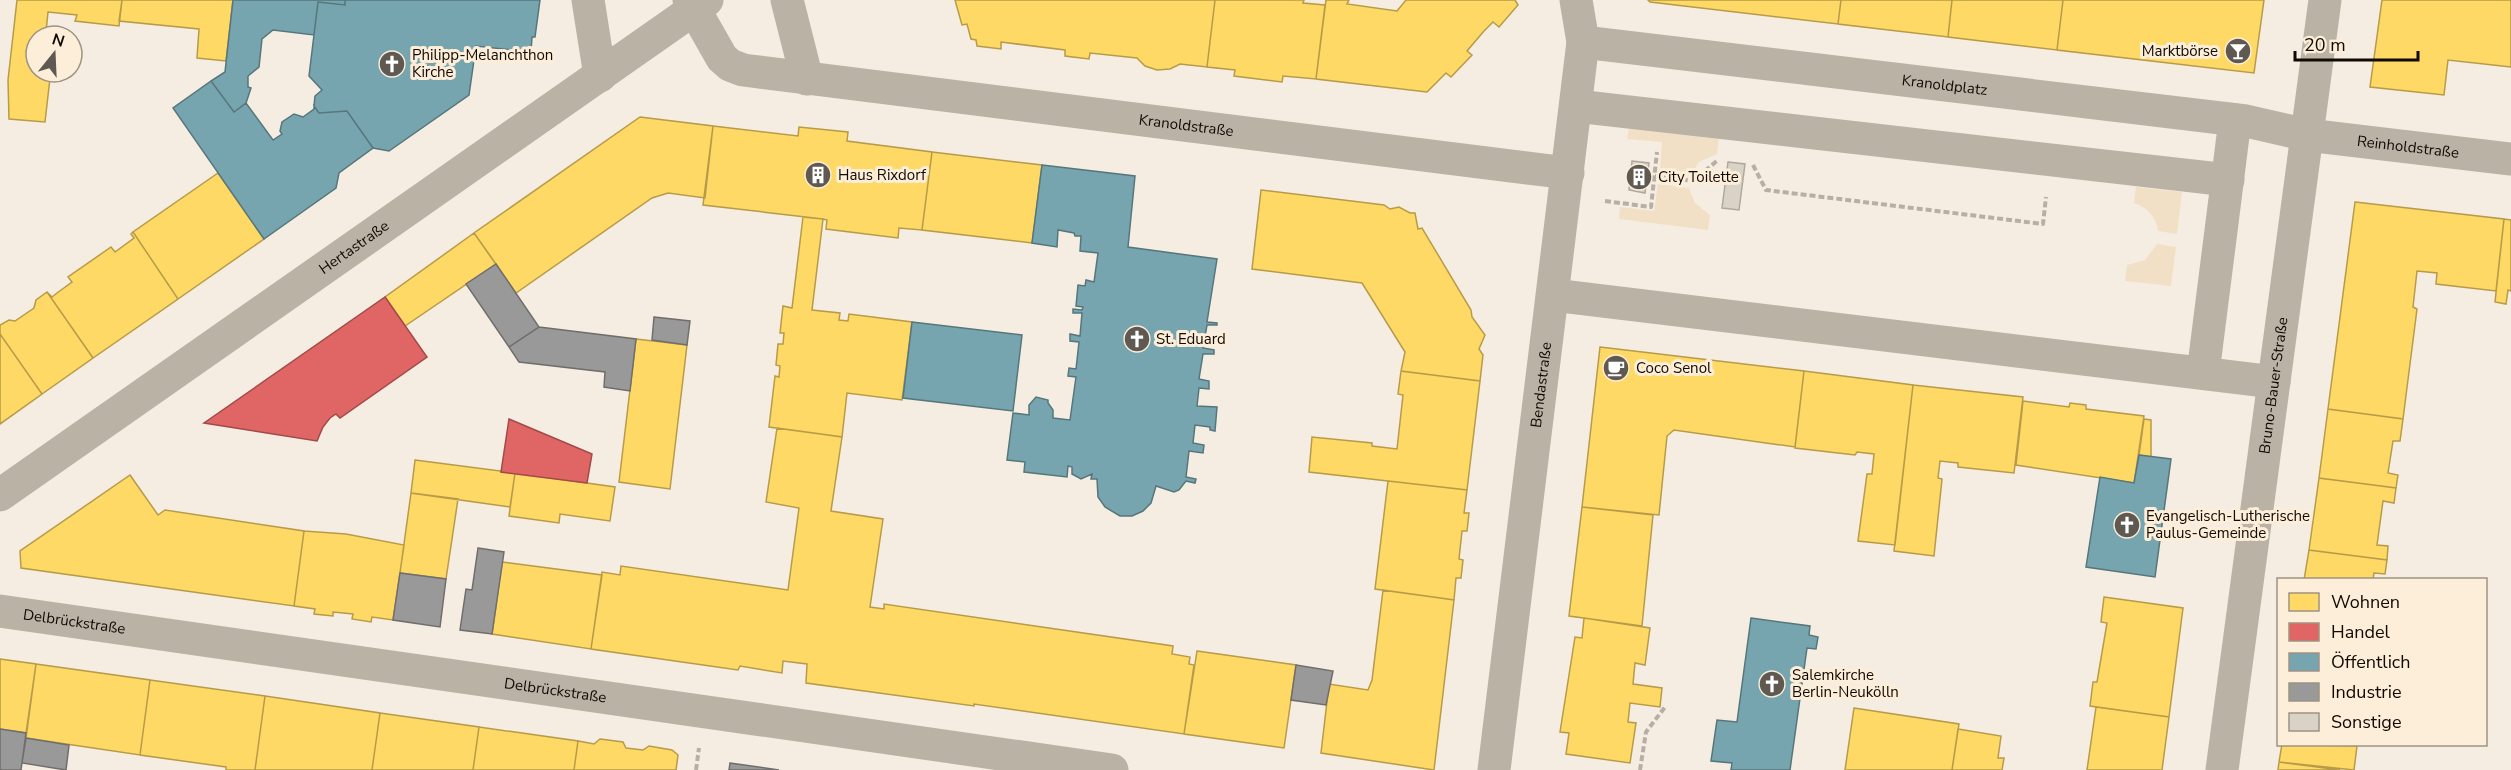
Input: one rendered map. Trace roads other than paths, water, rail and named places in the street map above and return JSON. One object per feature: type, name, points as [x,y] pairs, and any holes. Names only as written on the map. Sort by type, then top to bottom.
[{"type":"street","points":[[588,0],[600,76]]},
{"type":"street","points":[[786,0],[807,79]]},
{"type":"street","name":"Bendastraße","points":[[1494,770],[1583,42],[1576,0]]},
{"type":"street","name":"Bruno-Bauer-Straße","points":[[2222,770],[2325,0]]},
{"type":"street","name":"Hertastraße","points":[[0,495],[600,76],[697,3]]},
{"type":"street","name":"Kranoldstraße","points":[[697,3],[722,58],[730,65],[744,70],[1568,173]]},
{"type":"street","name":"Kranoldplatz","points":[[1583,42],[2235,120],[2307,135]]},
{"type":"street","points":[[1576,106],[2228,180]]},
{"type":"street","points":[[2203,373],[2235,120]]},
{"type":"street","name":"Reinholdstraße","points":[[2307,135],[2511,159]]},
{"type":"street","points":[[1552,295],[2274,382]]},
{"type":"street","name":"Delbrückstraße","points":[[0,611],[1112,770]]},
{"type":"place","name":"Marktbörse","points":[[2238,51]]},
{"type":"place","name":"Philipp-Melanchthon Kirche","points":[[392,64]]},
{"type":"place","name":"Haus Rixdorf","points":[[818,175]]},
{"type":"place","name":"City Toilette","points":[[1639,177]]},
{"type":"place","name":"St. Eduard","points":[[1137,339]]},
{"type":"place","name":"Coco Senol","points":[[1616,368]]},
{"type":"place","name":"Evangelisch-Lutherische Paulus-Gemeinde","points":[[2127,525]]},
{"type":"place","name":"Salemkirche Berlin-Neukölln","points":[[1772,684]]}]
